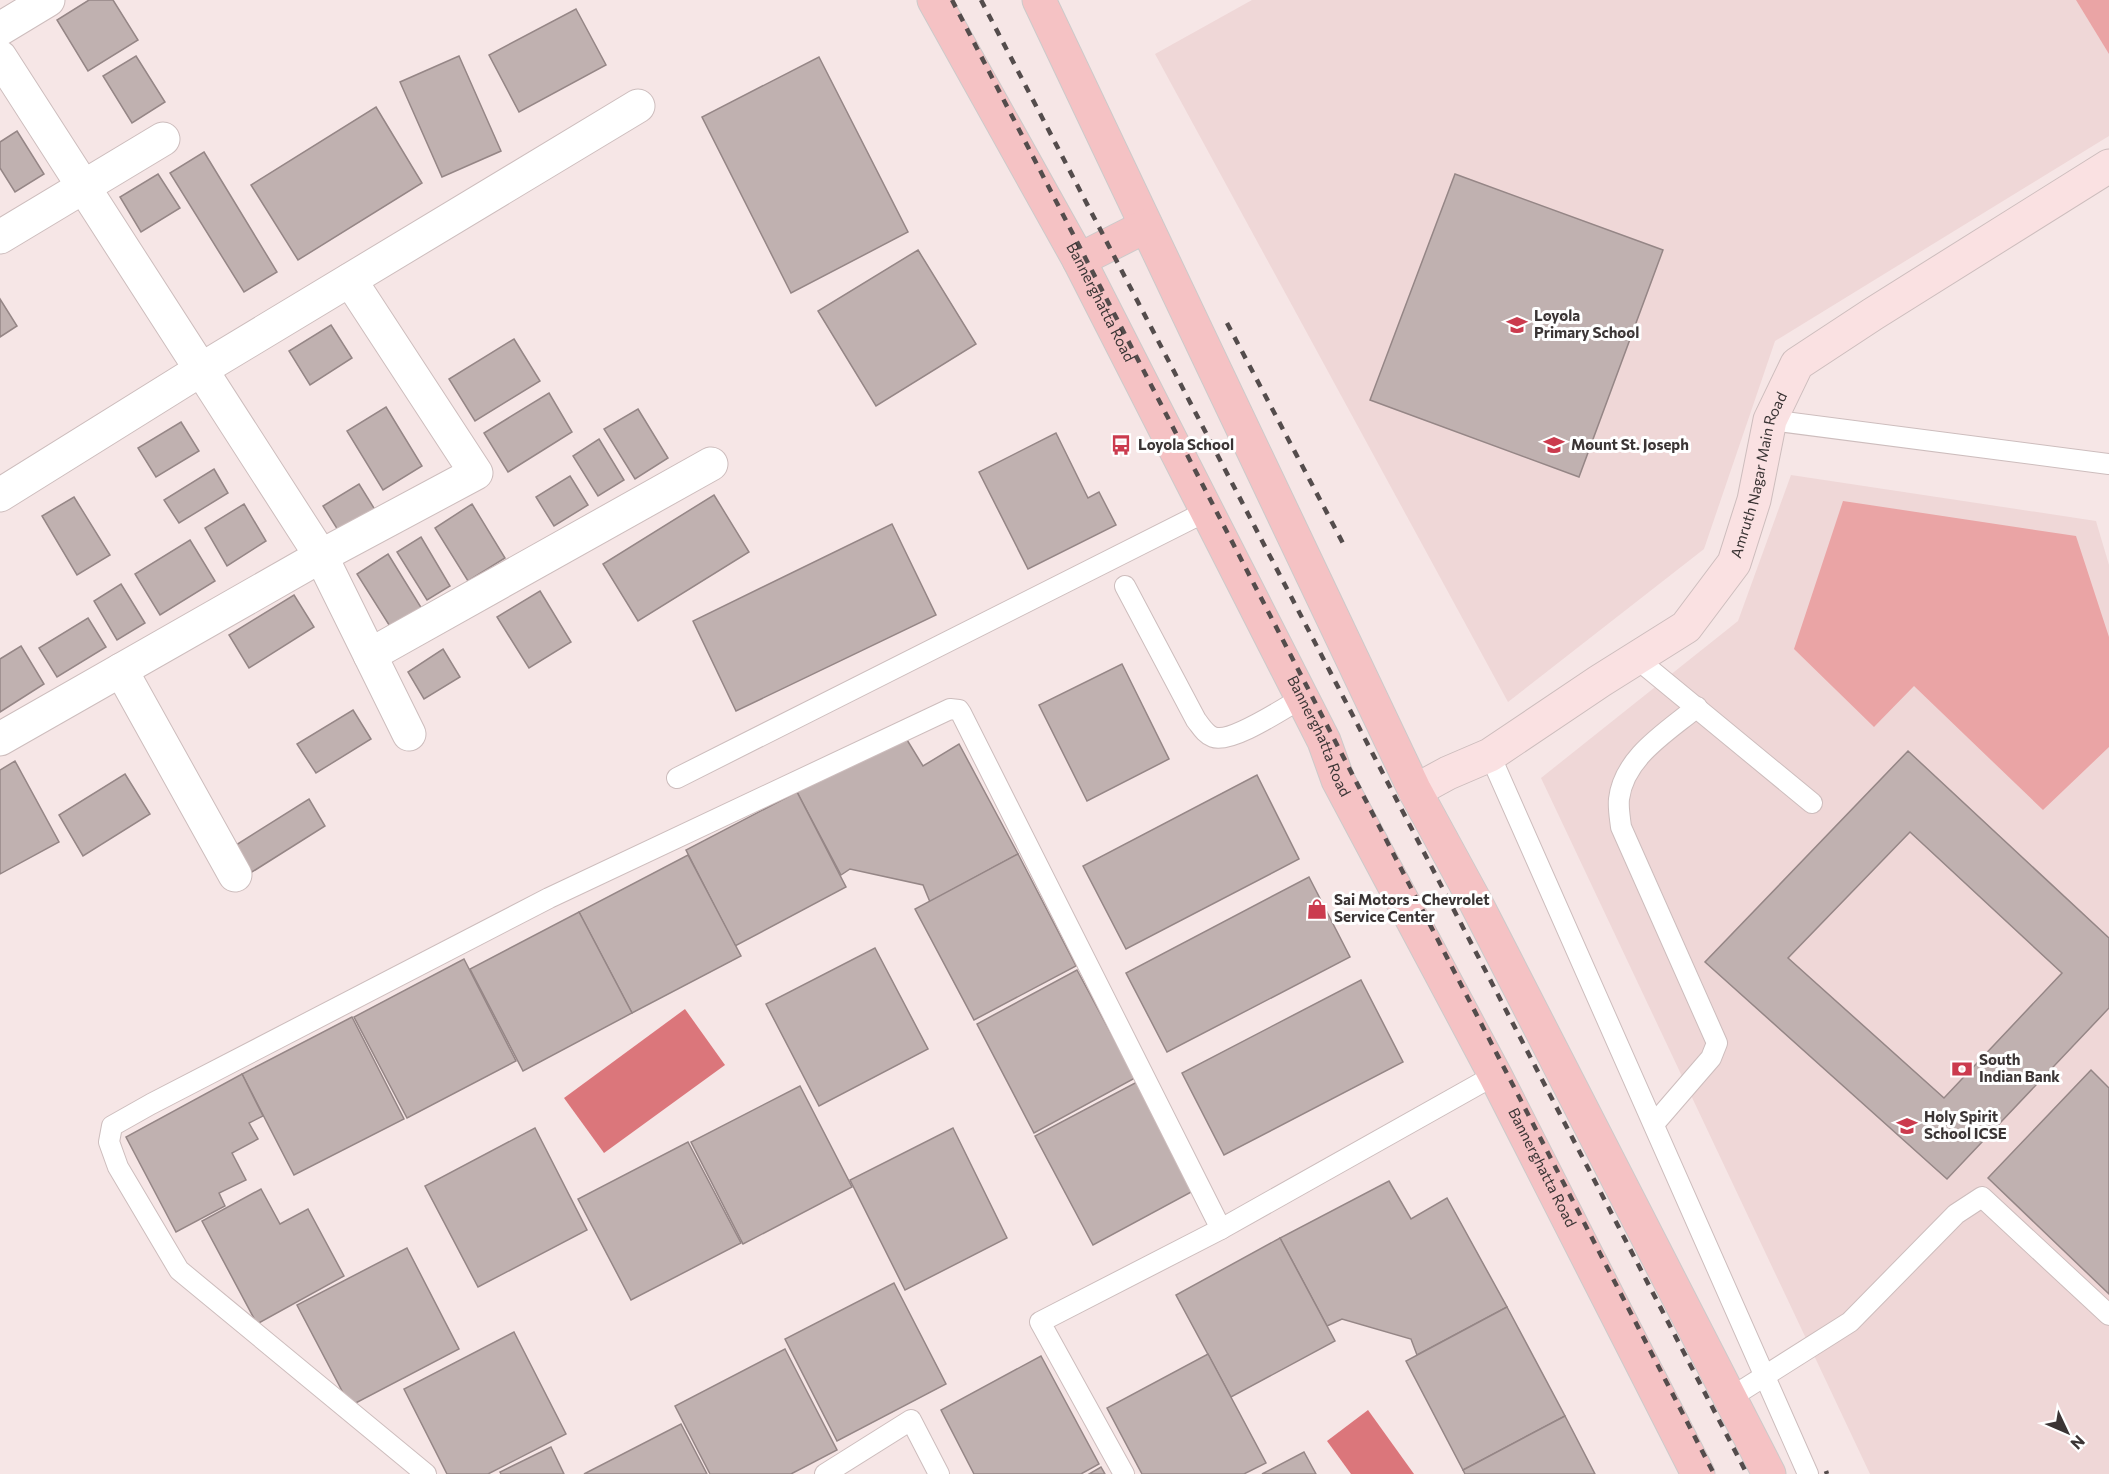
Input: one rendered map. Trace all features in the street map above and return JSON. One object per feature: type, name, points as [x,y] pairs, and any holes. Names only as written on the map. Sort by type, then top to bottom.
[{"type":"main road","name":"Bannerghatta Road","points":[[934,0],[1079,260],[1324,741],[1338,780],[1495,1075],[1698,1474]]},
{"type":"main road","points":[[1039,0],[1415,791],[1476,903],[1769,1474]]},
{"type":"main road","name":"Amruth Nagar Main Road","points":[[1415,791],[1448,773],[1490,755],[1686,627],[1734,563],[1754,500],[1770,420],[1797,364],[2109,166]]},
{"type":"main road","points":[[1079,260],[1146,226]]},
{"type":"street","points":[[0,29],[48,0]]},
{"type":"street","points":[[0,57],[321,556],[409,734]]},
{"type":"street","points":[[0,495],[202,369],[638,106]]},
{"type":"street","points":[[0,237],[82,186],[163,140]]},
{"type":"street","points":[[0,739],[321,556],[476,473],[350,280]]},
{"type":"street","points":[[370,655],[711,464]]},
{"type":"street","points":[[121,670],[235,875]]},
{"type":"lane","points":[[1770,420],[2109,464]]},
{"type":"lane","points":[[677,778],[1207,511]]},
{"type":"lane","points":[[1125,586],[1196,720],[1203,730],[1213,737],[1223,738],[1236,734],[1302,698]]},
{"type":"lane","points":[[1636,658],[1812,803]]},
{"type":"lane","points":[[1654,1124],[1711,1058],[1717,1043],[1620,828],[1619,800],[1624,778],[1636,759],[1696,707]]},
{"type":"lane","points":[[426,1474],[179,1270],[118,1167],[110,1142],[112,1126],[549,898],[950,709],[959,710],[961,713],[1221,1229]]},
{"type":"lane","points":[[1490,755],[1808,1474]]},
{"type":"lane","points":[[1124,1474],[1040,1322],[1221,1229],[1495,1075]]},
{"type":"lane","points":[[1730,1398],[1850,1322],[1956,1214],[1982,1197],[2109,1316]]},
{"type":"lane","points":[[825,1474],[911,1420],[939,1474]]},
{"type":"shaded area","name":"Mount St. Joseph","points":[[1252,0],[2109,0],[2109,136],[1775,341],[1704,549],[1508,702],[1155,54]]},
{"type":"shaded area","points":[[2076,0],[2109,0],[2109,54]]},
{"type":"shaded area","name":"Holy Spirit School ICSE","points":[[1791,475],[2096,521],[2109,565],[2109,1474],[1870,1474],[1541,778],[1738,621]]},
{"type":"shaded area","points":[[1843,501],[2076,536],[2109,637],[2109,747],[2043,810],[1914,686],[1874,727],[1794,649]]},
{"type":"shaded area","points":[[685,1009],[725,1065],[604,1153],[564,1098]]},
{"type":"shaded area","points":[[1368,1410],[1414,1474],[1351,1474],[1327,1441]]},
{"type":"building","points":[[89,0],[113,0],[138,40],[88,71],[57,20]]},
{"type":"building","points":[[576,9],[606,65],[519,112],[489,55]]},
{"type":"building","points":[[136,56],[165,102],[132,123],[103,76]]},
{"type":"building","points":[[459,56],[501,151],[442,177],[400,82]]},
{"type":"building","points":[[819,57],[908,232],[791,293],[702,117]]},
{"type":"building","points":[[376,107],[422,183],[298,260],[251,185]]},
{"type":"building","points":[[17,131],[44,174],[15,192],[0,168],[0,142]]},
{"type":"building","points":[[204,152],[277,272],[244,292],[170,173]]},
{"type":"building","points":[[158,174],[180,208],[141,232],[120,197]]},
{"type":"building","name":"Loyola Primary School","points":[[1455,174],[1663,250],[1579,477],[1370,400]]},
{"type":"building","points":[[918,250],[976,344],[876,406],[818,311]]},
{"type":"building","points":[[0,299],[17,326],[0,337]]},
{"type":"building","points":[[331,325],[352,358],[310,385],[289,351]]},
{"type":"building","points":[[514,339],[540,381],[475,421],[449,379]]},
{"type":"building","points":[[549,393],[572,432],[508,472],[484,433]]},
{"type":"building","points":[[386,407],[422,466],[383,490],[347,431]]},
{"type":"building","points":[[638,409],[668,458],[635,479],[604,429]]},
{"type":"building","points":[[181,422],[199,451],[156,477],[138,448]]},
{"type":"building","points":[[1056,433],[1088,498],[1099,492],[1116,525],[1028,569],[979,472]]},
{"type":"building","points":[[599,439],[624,480],[598,496],[573,456]]},
{"type":"building","points":[[214,469],[228,493],[179,523],[164,500]]},
{"type":"building","points":[[570,476],[588,505],[554,526],[536,497]]},
{"type":"building","points":[[359,484],[377,513],[341,535],[323,506]]},
{"type":"building","points":[[714,495],[749,552],[638,621],[603,564]]},
{"type":"building","points":[[74,497],[110,555],[77,575],[42,516]]},
{"type":"building","points":[[244,504],[266,541],[227,566],[205,528]]},
{"type":"building","points":[[472,504],[505,558],[468,581],[435,528]]},
{"type":"building","points":[[892,524],[936,615],[736,711],[693,621]]},
{"type":"building","points":[[421,537],[450,586],[427,600],[397,552]]},
{"type":"building","points":[[190,540],[215,581],[160,615],[135,574]]},
{"type":"building","points":[[388,554],[422,609],[391,628],[357,574]]},
{"type":"building","points":[[121,584],[145,623],[117,640],[94,601]]},
{"type":"building","points":[[540,591],[571,642],[529,668],[497,617]]},
{"type":"building","points":[[294,595],[314,627],[249,668],[229,635]]},
{"type":"building","points":[[88,618],[106,647],[57,677],[39,648]]},
{"type":"building","points":[[21,646],[44,684],[0,712],[0,659]]},
{"type":"building","points":[[443,649],[460,677],[424,699],[408,672]]},
{"type":"building","points":[[1122,664],[1169,759],[1087,801],[1039,705]]},
{"type":"building","points":[[353,710],[371,739],[316,773],[297,744]]},
{"type":"building","points":[[904,735],[923,766],[959,744],[1018,854],[930,902],[923,885],[850,869],[841,875],[797,792]]},
{"type":"building","points":[[1908,751],[2109,938],[2109,1008],[1947,1179],[1705,962]],"holes":[[[1910,832],[2062,973],[1944,1098],[1788,958]]]},
{"type":"building","points":[[15,761],[59,842],[0,874],[0,770]]},
{"type":"building","points":[[125,774],[150,814],[83,856],[59,815]]},
{"type":"building","points":[[1257,775],[1299,859],[1126,949],[1083,866]]},
{"type":"building","points":[[797,792],[846,887],[735,946],[686,850]]},
{"type":"building","points":[[309,799],[325,826],[252,872],[236,845]]},
{"type":"building","points":[[1018,854],[1076,966],[974,1020],[915,909]]},
{"type":"building","points":[[688,855],[741,956],[632,1013],[579,912]]},
{"type":"building","points":[[1309,877],[1350,957],[1167,1052],[1126,973]]},
{"type":"building","points":[[579,912],[632,1013],[523,1071],[470,969]]},
{"type":"building","points":[[875,948],[928,1049],[819,1106],[766,1004]]},
{"type":"building","points":[[464,959],[516,1061],[407,1118],[354,1017]]},
{"type":"building","points":[[1077,970],[1135,1078],[1034,1133],[977,1024]]},
{"type":"building","points":[[1361,980],[1403,1062],[1224,1155],[1182,1073]]},
{"type":"building","points":[[352,1017],[404,1119],[294,1175],[242,1074]]},
{"type":"building","points":[[2091,1070],[2109,1088],[2109,1294],[1988,1178]]},
{"type":"building","points":[[242,1074],[263,1116],[249,1123],[258,1139],[232,1153],[246,1180],[219,1193],[225,1206],[176,1232],[126,1137]]},
{"type":"building","points":[[1137,1082],[1195,1190],[1093,1245],[1035,1136]]},
{"type":"building","points":[[800,1086],[852,1187],[743,1244],[691,1142]]},
{"type":"building","points":[[535,1128],[587,1230],[478,1287],[425,1186]]},
{"type":"building","points":[[953,1128],[1007,1238],[905,1290],[850,1180]]},
{"type":"building","points":[[688,1142],[741,1243],[631,1300],[578,1199]]},
{"type":"building","points":[[1389,1181],[1411,1219],[1447,1198],[1507,1307],[1417,1355],[1411,1339],[1342,1319],[1327,1326],[1280,1238]]},
{"type":"building","points":[[261,1189],[280,1224],[308,1209],[344,1276],[257,1324],[202,1221]]},
{"type":"building","points":[[1280,1238],[1335,1341],[1231,1397],[1176,1295]]},
{"type":"building","points":[[407,1248],[459,1349],[350,1406],[297,1305]]},
{"type":"building","points":[[894,1283],[946,1384],[837,1441],[785,1339]]},
{"type":"building","points":[[1507,1307],[1565,1416],[1463,1470],[1406,1361]]},
{"type":"building","points":[[514,1332],[566,1434],[488,1474],[447,1474],[404,1389]]},
{"type":"building","points":[[785,1349],[837,1450],[791,1474],[710,1474],[675,1406]]},
{"type":"building","points":[[1208,1354],[1266,1463],[1244,1474],[1142,1474],[1107,1408]]},
{"type":"building","points":[[1041,1356],[1099,1464],[1081,1474],[974,1474],[941,1410]]},
{"type":"building","points":[[1565,1416],[1595,1474],[1465,1474],[1463,1470]]},
{"type":"building","points":[[681,1424],[707,1474],[584,1474]]},
{"type":"building","points":[[551,1447],[564,1474],[501,1474],[500,1472]]},
{"type":"building","points":[[1304,1452],[1316,1474],[1262,1474]]},
{"type":"building","points":[[1101,1467],[1105,1474],[1089,1474]]},
{"type":"railway","points":[[952,0],[1714,1474]]},
{"type":"railway","points":[[981,0],[1747,1474]]},
{"type":"railway","points":[[1227,323],[1346,549]]},
{"type":"place","name":"Loyola Primary School","points":[[1517,325]]},
{"type":"place","name":"Loyola School","points":[[1121,445]]},
{"type":"place","name":"Mount St. Joseph","points":[[1554,445]]},
{"type":"place","name":"Sai Motors - Chevrolet Service Center","points":[[1317,909]]},
{"type":"place","name":"South Indian Bank","points":[[1962,1069]]},
{"type":"place","name":"Holy Spirit School ICSE","points":[[1907,1126]]}]
